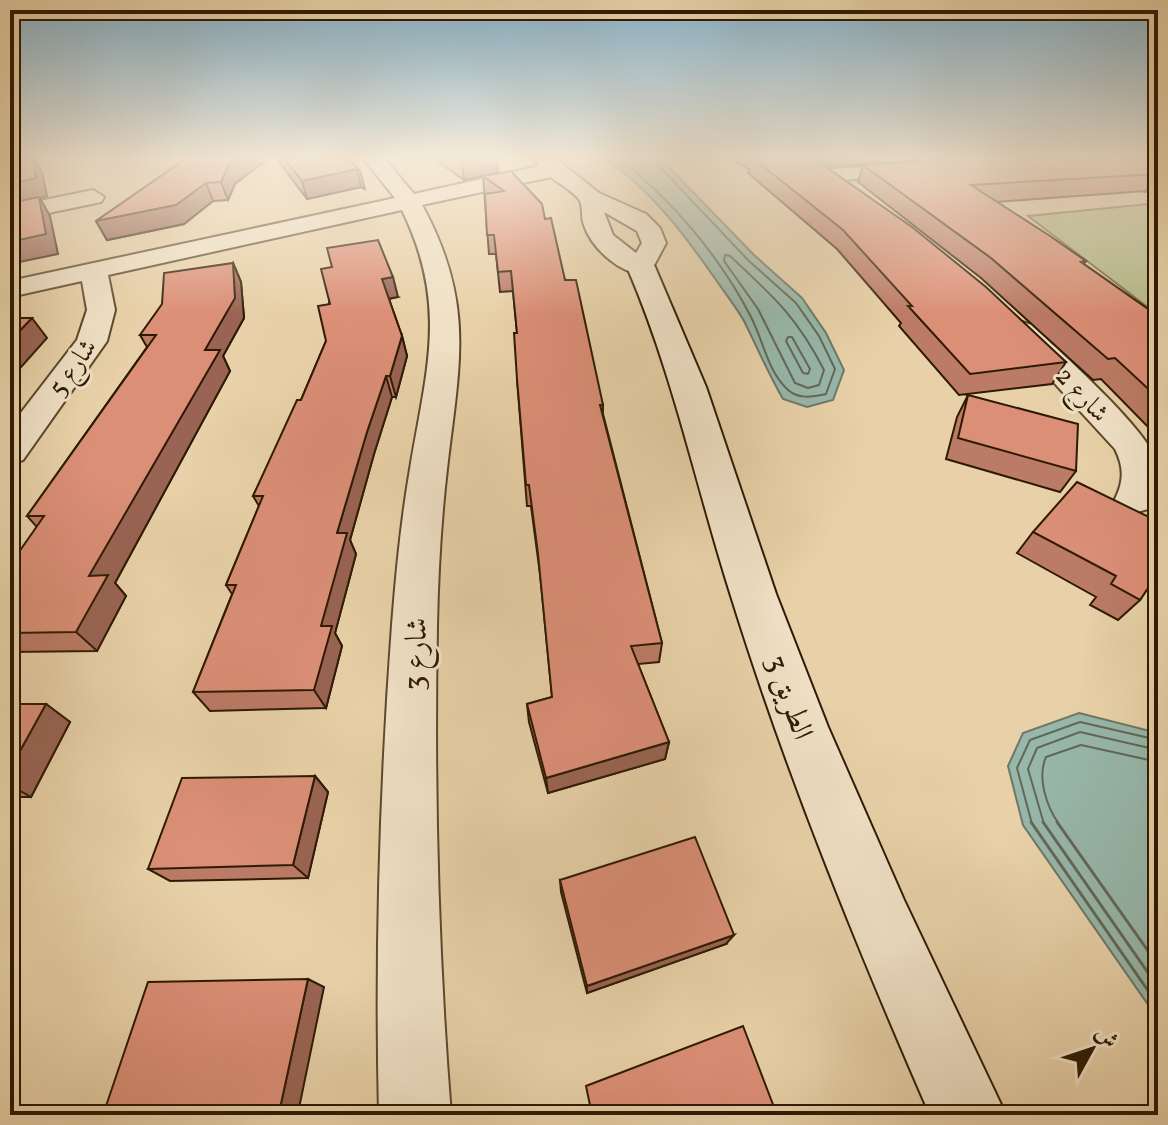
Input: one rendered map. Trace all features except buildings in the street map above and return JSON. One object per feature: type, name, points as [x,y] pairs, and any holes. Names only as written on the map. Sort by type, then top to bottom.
[{"type":"street","points":[[10,289],[371,210]]},
{"type":"street","name":"شارع 3","points":[[413,210],[436,266],[444,302],[447,343],[417,582],[410,774],[415,1115]]},
{"type":"street","points":[[590,210],[599,236],[621,257],[646,259]]},
{"type":"street","name":"3 الطريق","points":[[618,210],[632,217],[679,355],[723,506],[792,706],[845,838],[968,1115]]},
{"type":"street","name":"شارع 5","points":[[10,452],[85,353],[97,330],[101,310],[94,271]]},
{"type":"street","name":"شارع 2","points":[[1001,311],[1129,442],[1137,455],[1143,479],[1134,499]]},
{"type":"green space","points":[[1083,210],[1158,210],[1158,315],[1028,216]]},
{"type":"water","points":[[663,210],[711,210],[802,298],[826,333],[844,370],[833,400],[807,407],[783,399],[741,316]]},
{"type":"water","points":[[1079,713],[1158,733],[1158,1019],[1023,825],[1008,766],[1023,733]]}]
